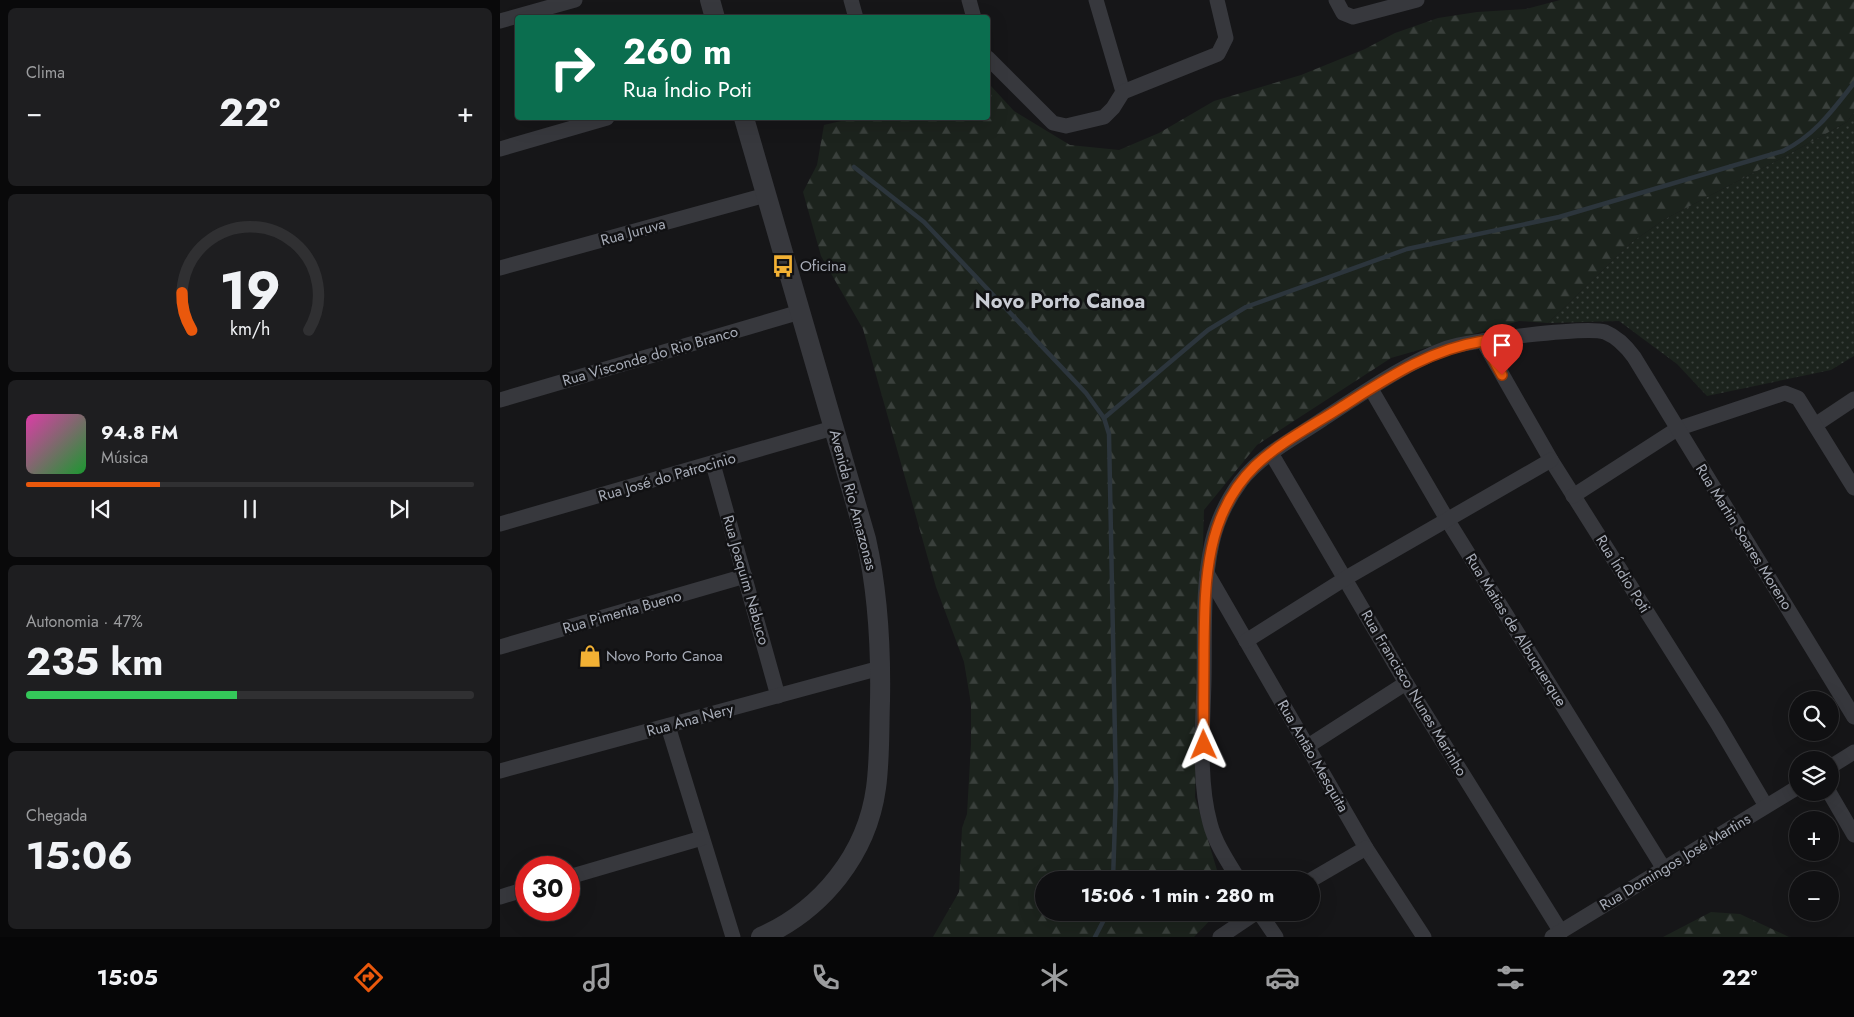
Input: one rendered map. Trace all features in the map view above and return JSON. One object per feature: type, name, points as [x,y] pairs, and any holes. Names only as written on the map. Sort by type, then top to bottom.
[{"type":"street","points":[[524,15],[574,0]]},
{"type":"street","points":[[710,0],[714,15]]},
{"type":"street","points":[[851,0],[855,15]]},
{"type":"street","points":[[969,0],[973,15]]},
{"type":"street","points":[[1096,0],[1123,92]]},
{"type":"street","points":[[990,60],[1046,117],[1059,126],[1104,117],[1113,108],[1123,92],[1214,56],[1222,49],[1226,38],[1217,0]]},
{"type":"street","points":[[1336,0],[1343,13],[1353,17],[1417,0]]},
{"type":"street","points":[[500,22],[515,18]]},
{"type":"street","points":[[500,149],[600,120]]},
{"type":"street","name":"Avenida Rio Amazonas","points":[[745,120],[866,539],[873,570],[880,668],[876,788],[870,816],[861,840],[836,881],[818,899],[801,915],[761,937]]},
{"type":"street","name":"Rua Juruva","points":[[500,268],[766,195]]},
{"type":"street","name":"Rua Visconde do Rio Branco","points":[[500,400],[800,312]]},
{"type":"street","name":"Rua Martin Soares Moreno","points":[[1235,871],[1216,839],[1210,823],[1205,792],[1203,730],[1206,572],[1217,523],[1227,502],[1242,480],[1271,453],[1370,389],[1433,354],[1449,348],[1483,341],[1596,330],[1618,339],[1634,357],[1854,717]]},
{"type":"street","name":"Rua Índio Poti","points":[[1483,341],[1551,460],[1717,723],[1766,806]]},
{"type":"street","name":"Rua Matias de Albuquerque","points":[[1370,389],[1448,521],[1664,869]]},
{"type":"street","points":[[1573,496],[1677,428],[1776,394],[1792,394],[1798,398],[1854,488]]},
{"type":"street","points":[[1815,425],[1854,399]]},
{"type":"street","name":"Rua José do Patrocinio","points":[[500,524],[833,428]]},
{"type":"street","name":"Rua Francisco Nunes Marinho","points":[[1271,453],[1406,683],[1557,934]]},
{"type":"street","points":[[1246,641],[1346,578],[1551,460]]},
{"type":"street","name":"Rua Joaquim Nabuco","points":[[713,464],[778,696]]},
{"type":"street","name":"Rua Antão Mesquita","points":[[1206,572],[1366,848],[1424,937]]},
{"type":"street","name":"Rua Pimenta Bueno","points":[[500,647],[745,576]]},
{"type":"street","name":"Rua Ana Nery","points":[[500,770],[880,668]]},
{"type":"street","points":[[1308,746],[1406,683]]},
{"type":"street","points":[[668,726],[733,937]]},
{"type":"street","points":[[1839,761],[1854,752]]},
{"type":"street","name":"Rua Domingos José Martins","points":[[1557,934],[1789,792]]},
{"type":"street","points":[[1834,801],[1854,835]]},
{"type":"street","points":[[580,874],[702,838]]},
{"type":"street","points":[[1320,875],[1366,848]]},
{"type":"street","points":[[500,897],[515,892]]},
{"type":"street","points":[[1220,937],[1244,921]]},
{"type":"street","points":[[1264,921],[1276,937]]},
{"type":"green space","points":[[1560,0],[1854,0],[1854,112],[1847,122],[1665,219],[1632,242],[1548,323],[1519,321],[1391,358],[1257,445],[1204,510],[1195,797],[1217,871],[1035,871],[1035,921],[1209,921],[1194,937],[933,937],[959,892],[962,828],[967,814],[971,704],[964,662],[936,587],[863,329],[821,256],[803,192],[817,165],[824,125],[845,120],[990,120],[991,86],[1014,111],[1070,145],[1119,150],[1159,133],[1214,101],[1301,75],[1365,49],[1395,33],[1438,18],[1477,12],[1526,9]]},
{"type":"green space","points":[[1854,112],[1854,356],[1831,370],[1707,396],[1677,364],[1619,321],[1548,323],[1632,242],[1665,219],[1847,122]]},
{"type":"green space","points":[[1711,912],[1740,914],[1789,937],[1663,937]]},
{"type":"waterway","points":[[1104,418],[1208,330],[1246,307],[1407,249],[1559,217],[1783,151],[1814,130],[1854,83]]},
{"type":"waterway","points":[[854,167],[924,222],[1086,393],[1104,418],[1109,434],[1116,789],[1113,871]]},
{"type":"waterway","points":[[1095,937],[1103,921]]},
{"type":"place","name":"Oficina","points":[[783,266]]},
{"type":"place","name":"Novo Porto Canoa","points":[[590,656]]},
{"type":"district","name":"Novo Porto Canoa","points":[[1060,301]]},
{"type":"route","points":[[1204,745],[1206,572],[1217,523],[1227,502],[1242,480],[1271,453],[1370,389],[1433,354],[1464,344],[1483,341],[1502,375]]}]
